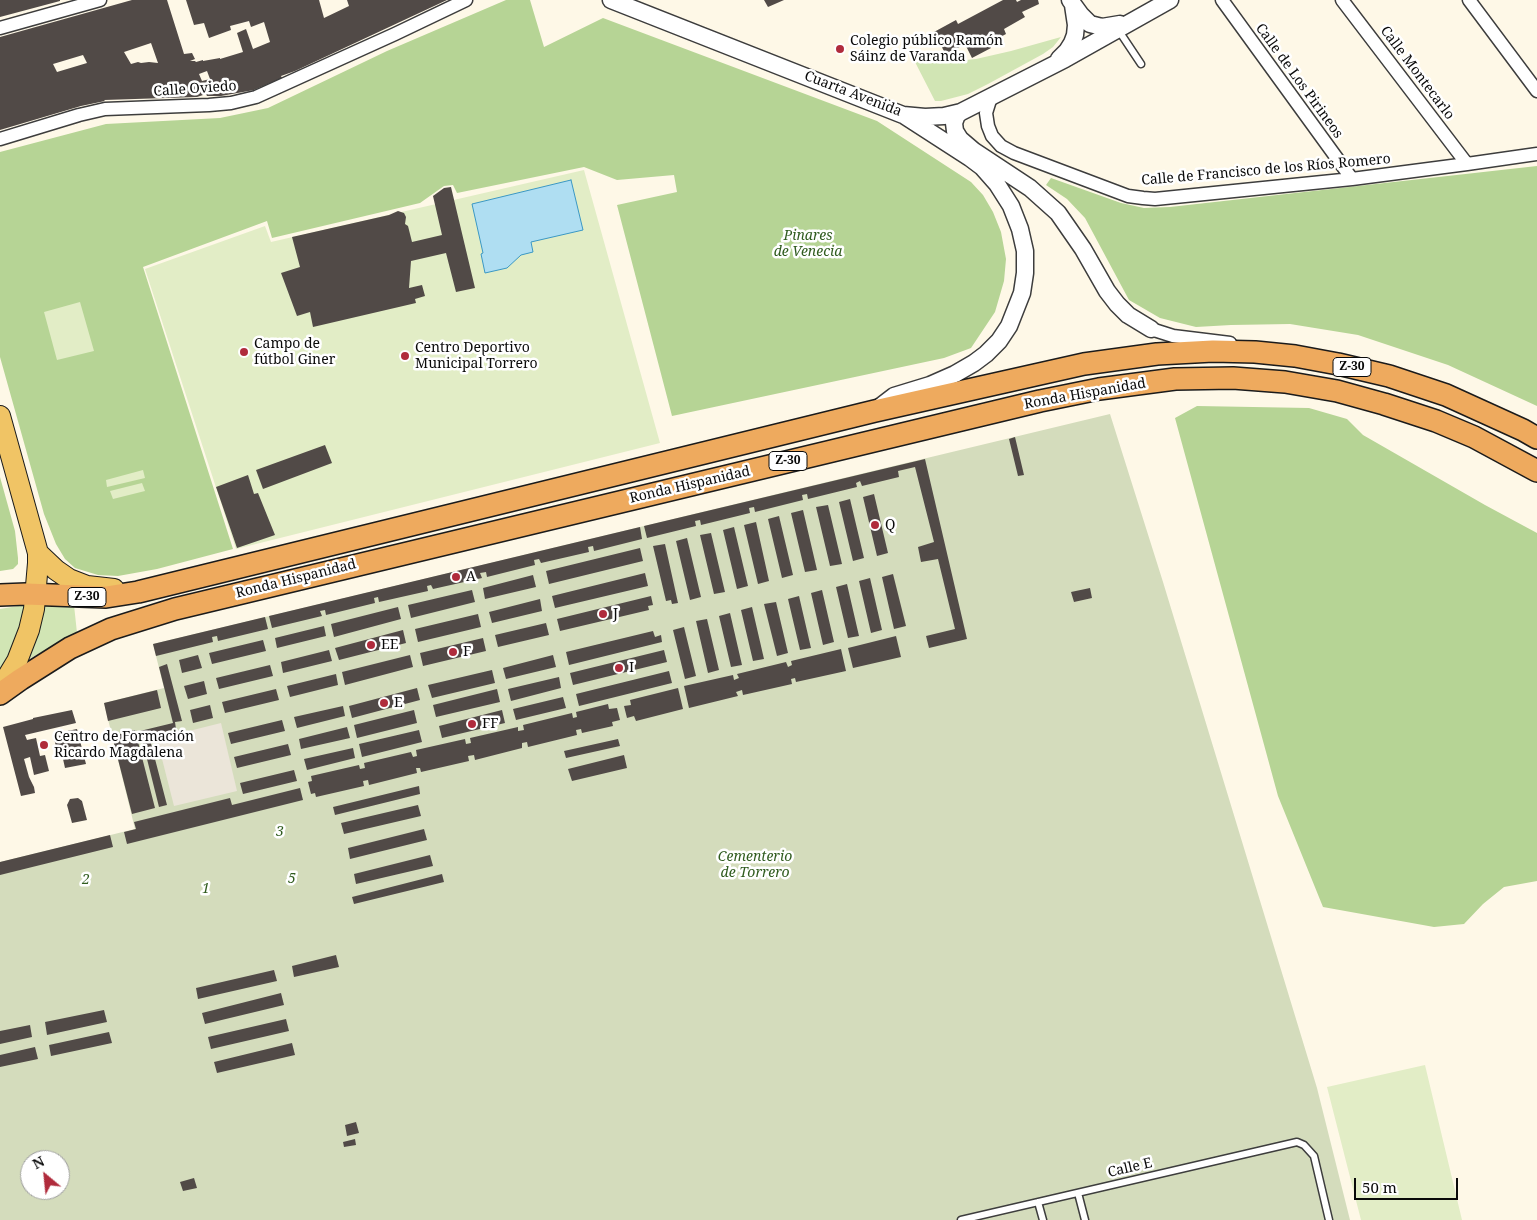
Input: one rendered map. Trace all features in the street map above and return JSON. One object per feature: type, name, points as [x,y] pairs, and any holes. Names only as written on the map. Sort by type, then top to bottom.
[{"type":"highway","name":"Ronda Hispanidad","points":[[0,594],[106,597],[138,592],[875,410],[1084,364],[1116,359],[1187,352],[1255,352],[1295,356],[1389,376],[1446,395],[1537,438]]},
{"type":"highway","name":"Ronda Hispanidad","points":[[0,694],[54,657],[87,639],[111,629],[174,609],[1040,401],[1099,389],[1175,379],[1233,378],[1285,382],[1337,392],[1436,420],[1474,437],[1537,471]]},
{"type":"main road","points":[[0,416],[38,553],[36,594],[32,620],[17,661],[0,690]]},
{"type":"main road","points":[[38,553],[61,574],[81,584],[98,588],[138,592]]},
{"type":"street","points":[[0,28],[100,0]]},
{"type":"street","name":"Calle Oviedo","points":[[0,139],[79,115],[106,109],[209,105],[232,103],[256,97],[466,0]]},
{"type":"street","name":"Cuarta Avenida","points":[[611,0],[903,115],[935,117],[960,112],[991,97],[1118,30],[1170,0]]},
{"type":"street","name":"Calle de Los Pirineos","points":[[1222,0],[1352,178]]},
{"type":"street","name":"Calle Montecarlo","points":[[1342,0],[1467,164]]},
{"type":"street","points":[[1469,0],[1537,91]]},
{"type":"street","points":[[1072,3],[1085,20],[1095,26],[1116,26],[1134,20]]},
{"type":"street","points":[[1051,66],[1067,51],[1072,43],[1076,25],[1072,3]]},
{"type":"street","name":"Calle de Francisco de los Ríos Romero","points":[[991,97],[986,113],[988,126],[992,136],[1001,146],[1014,153],[1134,197],[1155,198],[1352,178],[1537,154]]},
{"type":"street","points":[[960,112],[954,123],[955,131],[960,140],[1030,188],[1058,213],[1083,249],[1107,291],[1128,315],[1151,329],[1172,336],[1233,343],[1255,352]]},
{"type":"street","points":[[875,410],[894,396],[941,381],[974,363],[986,354],[999,341],[1009,326],[1022,293],[1025,273],[1025,251],[1020,229],[1011,206],[997,184],[982,167],[970,158],[903,115]]},
{"type":"lane","points":[[1118,30],[1141,64]]},
{"type":"lane","name":"Calle E","points":[[961,1220],[1297,1142],[1304,1145],[1314,1156],[1328,1220]]},
{"type":"lane","points":[[1078,1193],[1084,1220]]},
{"type":"lane","points":[[1038,1202],[1043,1220]]},
{"type":"green space","name":"Pinares de Venecia","points":[[506,0],[530,0],[544,47],[603,18],[877,121],[971,182],[983,195],[993,212],[1001,232],[1006,259],[1004,281],[995,312],[971,348],[944,358],[672,416],[617,205],[677,192],[674,175],[617,180],[584,167],[457,193],[453,185],[444,186],[420,203],[272,238],[267,221],[143,267],[233,549],[157,569],[118,576],[98,575],[75,568],[65,559],[56,544],[44,514],[0,357],[0,152],[106,124],[220,118],[268,108],[387,51]]},
{"type":"green space","points":[[1061,37],[1053,47],[1043,54],[988,84],[968,94],[941,101],[935,101],[915,62],[935,63],[976,59]]},
{"type":"green space","points":[[1537,166],[1537,406],[1448,365],[1358,335],[1290,324],[1196,327],[1160,318],[1129,300],[1085,218],[1067,199],[1046,185],[1051,178],[1121,203],[1144,208],[1170,207]]},
{"type":"green space","name":"Centro Deportivo Municipal Torrero","points":[[584,170],[660,443],[236,549],[145,269],[265,226],[271,242]]},
{"type":"green space","points":[[80,302],[94,351],[57,360],[44,312]]},
{"type":"green space","points":[[1197,406],[1309,408],[1347,419],[1363,435],[1537,533],[1537,881],[1504,887],[1483,904],[1464,924],[1434,927],[1323,907],[1278,796],[1175,418]]},
{"type":"green space","name":"Cementerio de Torrero","points":[[1110,414],[1317,1088],[1350,1220],[0,1220],[0,862],[135,829],[104,703],[164,688],[153,644]]},
{"type":"green space","points":[[143,470],[145,478],[107,487],[106,480]]},
{"type":"green space","points":[[0,477],[15,531],[18,564],[13,569],[0,571]]},
{"type":"green space","points":[[142,483],[145,491],[113,499],[110,491]]},
{"type":"green space","points":[[24,605],[21,625],[7,659],[1,668],[0,609]]},
{"type":"green space","points":[[44,605],[74,605],[77,633],[29,659],[40,628]]},
{"type":"green space","points":[[1425,1065],[1462,1220],[1361,1220],[1327,1087]]},
{"type":"shaded area","points":[[221,723],[237,791],[174,806],[157,739]]},
{"type":"water","points":[[571,180],[583,230],[531,242],[533,252],[521,255],[507,268],[485,273],[481,254],[483,253],[472,204]]},
{"type":"building","points":[[0,0],[60,0],[60,1],[0,17]]},
{"type":"building","points":[[132,0],[167,0],[184,54],[192,53],[195,59],[190,61],[196,62],[220,59],[243,52],[237,33],[246,29],[253,49],[270,42],[264,22],[251,27],[249,21],[230,26],[231,30],[209,38],[204,23],[194,25],[186,0],[319,0],[324,18],[349,6],[347,0],[447,0],[254,90],[221,96],[207,96],[206,94],[197,97],[104,100],[0,130],[0,37]],"holes":[[[151,43],[158,63],[138,62],[131,64],[124,52]],[[83,55],[87,63],[57,72],[53,64]],[[207,71],[210,79],[202,81],[199,74]]]},
{"type":"building","points":[[764,0],[784,0],[768,7]]},
{"type":"building","points":[[1003,0],[1016,0],[1017,2],[1021,0],[1038,0],[1039,4],[1022,12],[1025,17],[1004,29],[1006,34],[989,43],[991,48],[972,58],[965,44],[946,55],[934,32],[956,20],[958,24]]},
{"type":"building","points":[[451,187],[475,288],[456,292],[446,253],[411,261],[409,288],[422,285],[425,296],[415,299],[416,303],[313,327],[310,312],[297,316],[281,273],[300,267],[292,237],[389,215],[398,211],[404,213],[406,217],[405,224],[408,226],[412,242],[442,235],[433,196],[444,188]]},
{"type":"building","points":[[1015,437],[1024,475],[1018,476],[1009,439]]},
{"type":"building","points":[[325,445],[332,463],[263,489],[256,470]]},
{"type":"building","points":[[925,459],[967,639],[929,648],[926,636],[955,629],[938,559],[921,562],[918,547],[934,542],[915,467],[898,471],[899,477],[862,486],[860,481],[856,483],[857,487],[808,499],[807,494],[802,495],[803,500],[755,512],[754,507],[749,508],[750,513],[701,525],[700,520],[695,521],[696,526],[647,538],[644,526]]},
{"type":"building","points":[[248,475],[254,494],[258,493],[275,535],[237,548],[216,487]]},
{"type":"building","name":"Q","points":[[874,494],[888,553],[877,556],[863,497]]},
{"type":"building","points":[[850,499],[864,558],[853,561],[839,502]]},
{"type":"building","points":[[828,505],[842,564],[830,566],[816,507]]},
{"type":"building","points":[[803,510],[817,570],[805,572],[791,513]]},
{"type":"building","points":[[779,516],[793,575],[782,578],[768,519]]},
{"type":"building","points":[[756,522],[769,581],[758,584],[744,525]]},
{"type":"building","name":"A","points":[[640,527],[642,539],[594,551],[593,546],[588,547],[589,552],[541,563],[539,559],[534,560],[535,565],[487,577],[486,572],[480,573],[482,578],[433,589],[431,585],[427,586],[428,591],[379,602],[378,597],[374,598],[375,603],[326,615],[325,610],[320,611],[322,616],[272,628],[269,616]]},
{"type":"building","points":[[734,527],[748,586],[737,589],[723,530]]},
{"type":"building","points":[[711,533],[725,592],[714,594],[700,535]]},
{"type":"building","points":[[687,538],[701,597],[690,600],[676,541]]},
{"type":"building","points":[[665,544],[678,603],[672,604],[671,600],[666,601],[653,546]]},
{"type":"building","name":"J","points":[[640,548],[643,561],[549,584],[546,571]]},
{"type":"building","name":"J","points":[[645,573],[648,586],[555,608],[552,596]]},
{"type":"building","points":[[893,574],[906,626],[894,629],[882,577]]},
{"type":"building","points":[[533,575],[536,587],[485,599],[483,588]]},
{"type":"building","points":[[870,578],[882,630],[871,633],[859,581]]},
{"type":"building","points":[[847,584],[859,636],[848,638],[836,587]]},
{"type":"building","points":[[1090,588],[1092,598],[1074,602],[1071,592]]},
{"type":"building","name":"F","points":[[472,590],[475,602],[411,618],[408,605]]},
{"type":"building","points":[[822,590],[834,642],[823,645],[811,593]]},
{"type":"building","name":"J","points":[[651,596],[653,605],[648,606],[649,610],[560,631],[557,619]]},
{"type":"building","points":[[799,596],[811,648],[800,650],[788,599]]},
{"type":"building","points":[[540,599],[542,611],[492,623],[489,612]]},
{"type":"building","points":[[776,602],[788,653],[777,656],[764,604]]},
{"type":"building","name":"EE","points":[[398,607],[401,619],[334,637],[331,624]]},
{"type":"building","points":[[752,607],[764,659],[753,661],[741,610]]},
{"type":"building","points":[[730,613],[742,665],[731,667],[719,616]]},
{"type":"building","name":"F","points":[[478,614],[481,627],[418,642],[415,629]]},
{"type":"building","points":[[265,617],[268,629],[218,641],[217,636],[212,637],[213,642],[156,656],[153,644]]},
{"type":"building","points":[[707,619],[719,670],[708,673],[696,621]]},
{"type":"building","points":[[546,623],[549,635],[498,647],[495,635]]},
{"type":"building","points":[[324,626],[326,636],[277,648],[275,638]]},
{"type":"building","points":[[684,627],[696,676],[685,679],[673,630]]},
{"type":"building","name":"EE","points":[[403,630],[406,643],[339,660],[335,648]]},
{"type":"building","name":"I","points":[[653,631],[655,637],[661,635],[662,642],[569,665],[566,652]]},
{"type":"building","points":[[896,636],[901,657],[853,668],[848,648]]},
{"type":"building","name":"F","points":[[483,638],[486,651],[423,666],[420,653]]},
{"type":"building","points":[[263,640],[266,651],[212,664],[209,653]]},
{"type":"building","points":[[841,649],[846,671],[796,682],[795,678],[791,679],[792,684],[743,695],[742,690],[736,692],[738,696],[689,708],[684,686],[733,675],[734,680],[739,678],[737,674],[786,662],[788,667],[792,665],[791,661]]},
{"type":"building","points":[[329,650],[332,661],[283,673],[281,662]]},
{"type":"building","name":"I","points":[[664,650],[667,662],[573,685],[570,673]]},
{"type":"building","points":[[198,655],[202,668],[182,673],[179,660]]},
{"type":"building","name":"EE","points":[[410,655],[413,667],[345,685],[342,672]]},
{"type":"building","points":[[553,655],[556,667],[506,679],[503,668]]},
{"type":"building","points":[[167,664],[182,721],[175,722],[176,729],[149,736],[167,805],[159,807],[140,731],[173,723],[159,667]]},
{"type":"building","points":[[270,665],[273,676],[219,689],[216,678]]},
{"type":"building","name":"FF","points":[[492,670],[495,683],[432,698],[428,685]]},
{"type":"building","name":"I","points":[[669,671],[672,683],[579,706],[576,694]]},
{"type":"building","points":[[336,674],[338,685],[290,697],[287,686]]},
{"type":"building","points":[[559,677],[561,688],[511,701],[508,689]]},
{"type":"building","points":[[204,681],[207,694],[188,699],[184,686]]},
{"type":"building","name":"E","points":[[417,688],[420,700],[352,718],[349,706]]},
{"type":"building","points":[[678,688],[683,709],[636,721],[634,716],[627,718],[624,706],[631,705],[630,700]]},
{"type":"building","points":[[276,689],[279,700],[225,713],[222,702]]},
{"type":"building","name":"FF","points":[[497,689],[500,702],[436,717],[433,705]]},
{"type":"building","points":[[157,690],[161,708],[108,721],[104,703]]},
{"type":"building","points":[[563,697],[566,708],[516,720],[513,709]]},
{"type":"building","points":[[608,704],[609,709],[617,708],[620,720],[612,722],[613,726],[582,733],[581,729],[576,730],[577,735],[528,747],[527,742],[522,743],[522,748],[475,760],[474,755],[468,756],[469,761],[421,772],[420,768],[416,768],[417,773],[369,785],[368,780],[363,781],[364,786],[316,797],[315,793],[311,794],[308,782],[312,781],[311,776],[359,765],[360,769],[365,768],[364,763],[411,752],[413,757],[417,756],[416,750],[465,739],[466,744],[471,743],[470,738],[518,727],[518,731],[524,730],[523,725],[572,713],[573,718],[577,717],[576,712]]},
{"type":"building","points":[[210,705],[213,718],[193,723],[190,710]]},
{"type":"building","points":[[343,706],[345,716],[297,728],[294,717]]},
{"type":"building","points":[[72,710],[76,723],[25,735],[27,740],[36,738],[40,756],[45,755],[49,771],[34,775],[30,757],[24,759],[35,793],[21,796],[3,727],[33,718]]},
{"type":"building","name":"E","points":[[414,710],[417,723],[357,738],[354,725]]},
{"type":"building","name":"FF","points":[[502,710],[505,723],[442,738],[439,726]]},
{"type":"building","points":[[282,720],[285,731],[231,744],[228,733]]},
{"type":"building","points":[[347,727],[350,738],[301,749],[299,739]]},
{"type":"building","points":[[77,729],[86,764],[65,768],[61,750],[57,751],[53,734]]},
{"type":"building","points":[[135,730],[155,808],[132,814],[112,736]]},
{"type":"building","name":"E","points":[[419,730],[422,742],[362,757],[359,744]]},
{"type":"building","points":[[618,739],[620,746],[566,758],[564,751]]},
{"type":"building","points":[[288,744],[291,755],[237,768],[234,757]]},
{"type":"building","points":[[353,748],[355,758],[307,770],[304,759]]},
{"type":"building","points":[[624,755],[627,768],[572,781],[568,769]]},
{"type":"building","points":[[294,770],[297,781],[243,794],[240,783]]},
{"type":"building","points":[[419,786],[420,794],[335,815],[333,807]]},
{"type":"building","points":[[300,788],[303,800],[127,844],[124,832],[136,829],[134,822],[230,798],[232,805]]},
{"type":"building","points":[[78,798],[82,801],[87,820],[72,823],[67,805],[70,799]]},
{"type":"building","points":[[418,805],[421,816],[344,834],[341,823]]},
{"type":"building","points":[[424,829],[427,840],[350,859],[348,848]]},
{"type":"building","points":[[110,835],[113,847],[0,875],[0,862]]},
{"type":"building","points":[[430,855],[433,866],[356,884],[354,874]]},
{"type":"building","points":[[442,874],[444,882],[354,904],[352,897]]},
{"type":"building","points":[[336,955],[339,967],[294,977],[292,966]]},
{"type":"building","points":[[274,970],[277,981],[198,999],[196,988]]},
{"type":"building","points":[[281,993],[284,1005],[205,1024],[202,1013]]},
{"type":"building","points":[[104,1010],[107,1022],[47,1035],[45,1022]]},
{"type":"building","points":[[286,1019],[289,1031],[211,1049],[208,1037]]},
{"type":"building","points":[[30,1025],[32,1037],[0,1044],[0,1031]]},
{"type":"building","points":[[109,1032],[112,1043],[51,1056],[49,1045]]},
{"type":"building","points":[[292,1043],[295,1055],[217,1073],[214,1062]]},
{"type":"building","points":[[35,1047],[38,1059],[0,1067],[0,1055]]},
{"type":"building","points":[[356,1122],[359,1133],[347,1136],[345,1125]]},
{"type":"building","points":[[355,1139],[356,1145],[344,1147],[343,1142]]},
{"type":"building","points":[[194,1178],[197,1188],[183,1191],[180,1182]]},
{"type":"place","name":"Colegio público Ramón Sáinz de Varanda","points":[[840,49]]},
{"type":"place","name":"Campo de fútbol Giner","points":[[244,352]]},
{"type":"place","name":"Centro Deportivo Municipal Torrero","points":[[405,356]]},
{"type":"place","name":"Q","points":[[875,525]]},
{"type":"place","name":"A","points":[[456,577]]},
{"type":"place","name":"J","points":[[603,614]]},
{"type":"place","name":"EE","points":[[371,645]]},
{"type":"place","name":"F","points":[[453,652]]},
{"type":"place","name":"I","points":[[619,668]]},
{"type":"place","name":"E","points":[[384,703]]},
{"type":"place","name":"FF","points":[[472,724]]},
{"type":"place","name":"Centro de Formación Ricardo Magdalena","points":[[44,745]]},
{"type":"park label","name":"3","points":[[280,832]]},
{"type":"park label","name":"5","points":[[292,879]]},
{"type":"park label","name":"2","points":[[86,880]]},
{"type":"park label","name":"1","points":[[206,889]]}]
